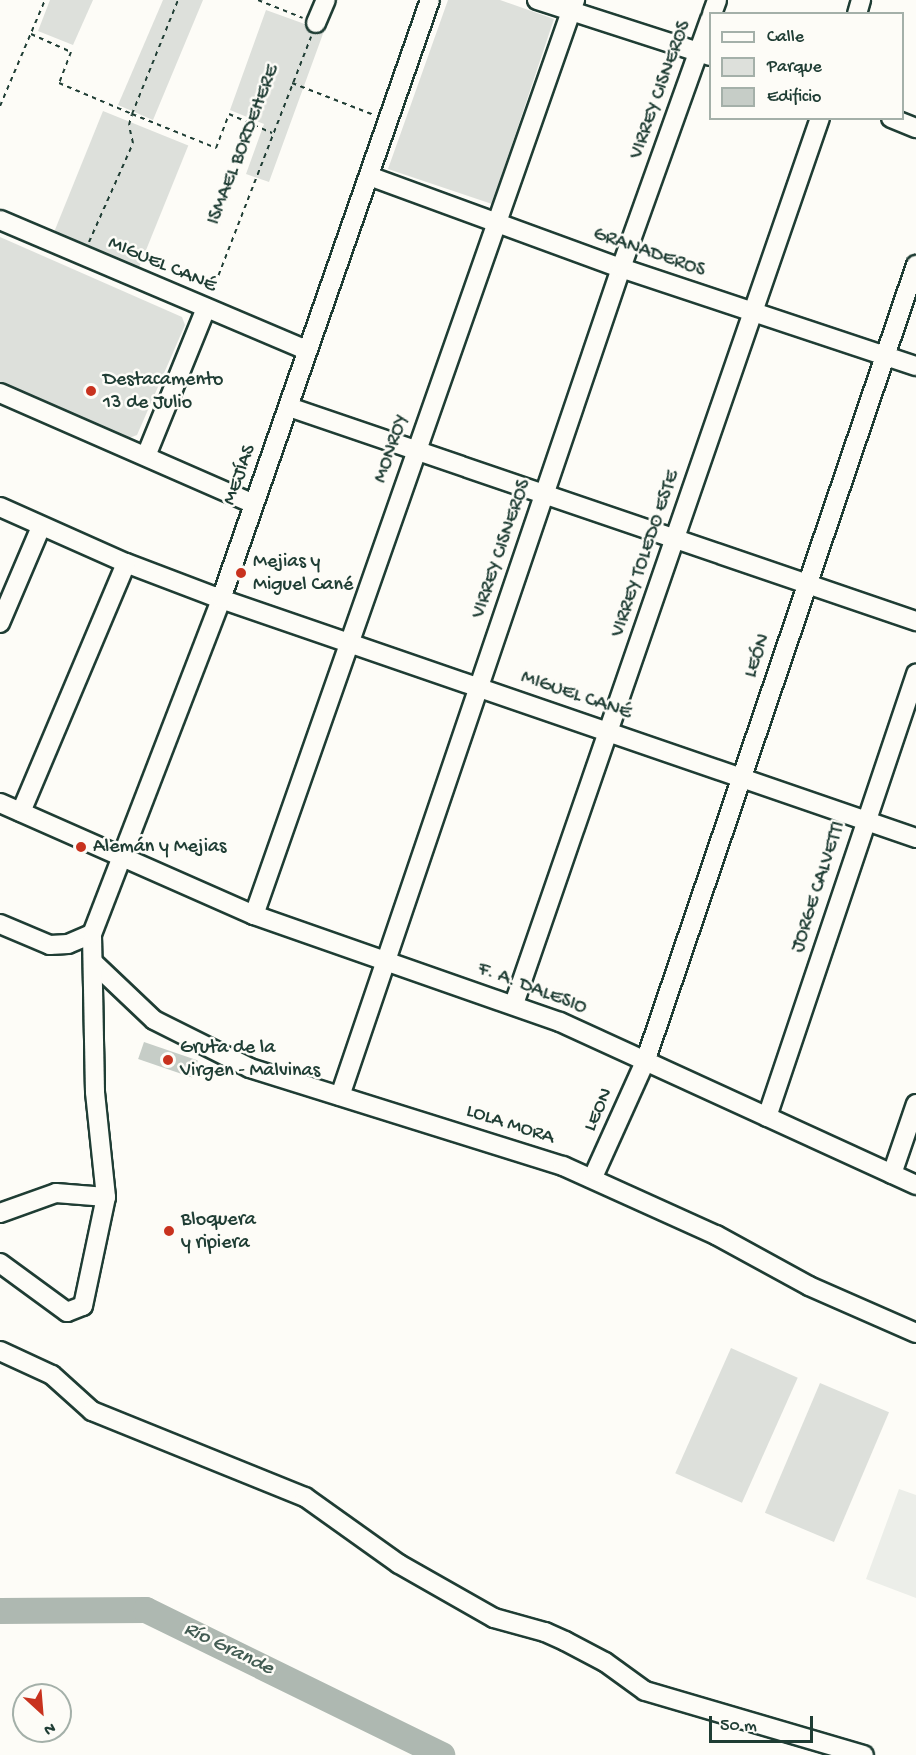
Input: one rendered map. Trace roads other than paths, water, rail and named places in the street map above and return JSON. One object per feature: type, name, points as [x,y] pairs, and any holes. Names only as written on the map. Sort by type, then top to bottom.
[{"type":"street","points":[[316,23],[326,0]]},
{"type":"street","name":"MEJÍAS","points":[[0,1263],[67,1312],[83,1306],[106,1197],[95,1092],[95,964],[92,934],[221,599],[430,0]]},
{"type":"street","points":[[537,0],[573,6],[705,54]]},
{"type":"street","name":"MONROY","points":[[254,915],[573,6]]},
{"type":"street","name":"VIRREY CISNEROS","points":[[340,1096],[621,268],[705,54],[709,31]]},
{"type":"street","name":"VIRREY TOLEDO ESTE","points":[[514,1004],[610,732],[673,540],[819,120]]},
{"type":"street","points":[[896,120],[916,128]]},
{"type":"street","name":"GRANADEROS","points":[[369,176],[621,268],[916,366]]},
{"type":"street","name":"MIGUEL CANÉ","points":[[0,219],[307,350]]},
{"type":"street","name":"LEÓN","points":[[645,1062],[740,777],[916,265]]},
{"type":"street","points":[[146,456],[206,308]]},
{"type":"street","points":[[0,393],[254,504]]},
{"type":"street","points":[[289,407],[415,452],[916,621]]},
{"type":"street","name":"MIGUEL CANÉ","points":[[0,507],[126,563],[221,599],[480,686],[916,838]]},
{"type":"street","points":[[0,623],[41,527]]},
{"type":"street","points":[[21,812],[126,563]]},
{"type":"street","name":"JORGE CALVETTI","points":[[767,1117],[864,821],[916,673]]},
{"type":"street","name":"F. A. DALESIO","points":[[0,803],[254,915],[514,1004],[916,1185]]},
{"type":"street","points":[[0,924],[50,945],[68,944],[92,934]]},
{"type":"street","name":"LOLA MORA","points":[[95,964],[154,1020],[250,1068],[593,1178],[716,1235],[809,1286],[916,1333]]},
{"type":"street","name":"LEON","points":[[593,1178],[645,1062]]},
{"type":"street","points":[[892,1174],[916,1104]]},
{"type":"street","points":[[0,1213],[56,1193],[106,1197]]},
{"type":"street","points":[[0,1351],[52,1375],[92,1411],[304,1497],[399,1564],[494,1618],[545,1632],[565,1641],[605,1662],[645,1691],[864,1755]]},
{"type":"waterway","name":"Río Grande","points":[[0,1611],[146,1610],[442,1755]]},
{"type":"place","name":"Destacamento 13 de Julio","points":[[91,391]]},
{"type":"place","name":"Mejias y Miguel Cané","points":[[241,573]]},
{"type":"place","name":"Alemán y Mejias","points":[[81,847]]},
{"type":"place","name":"Gruta de la Virgen - Malvinas","points":[[168,1060]]},
{"type":"place","name":"Bloquera y ripiera","points":[[169,1231]]}]
